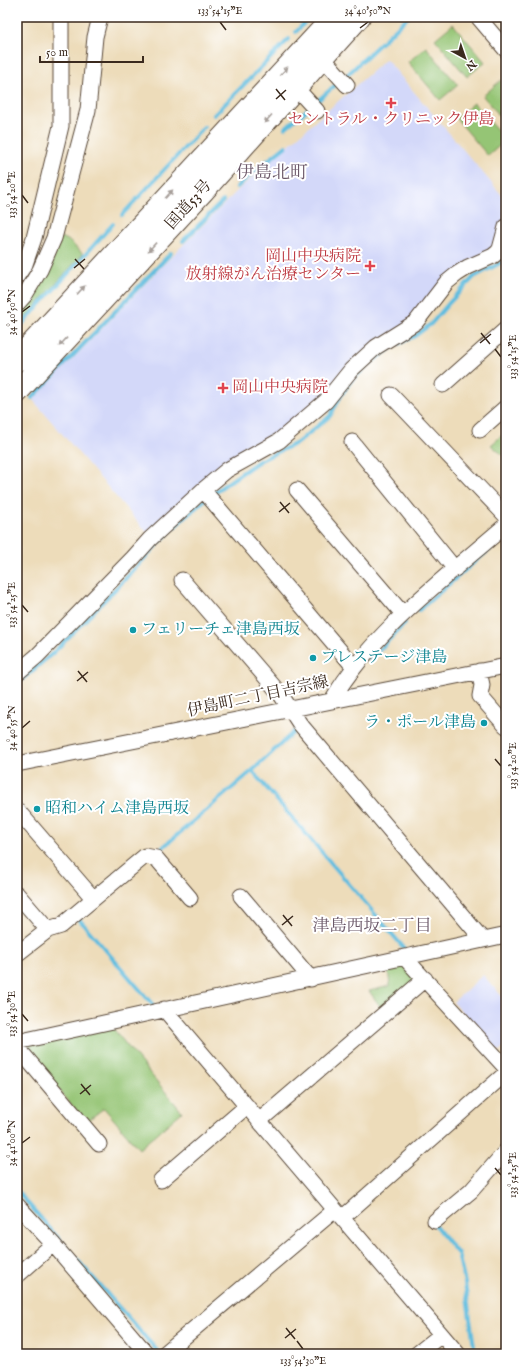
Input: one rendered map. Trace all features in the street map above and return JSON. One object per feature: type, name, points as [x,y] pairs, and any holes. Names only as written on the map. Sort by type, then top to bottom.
[{"type":"highway","name":"国道53号","points":[[17,360],[334,17]]},
{"type":"highway","name":"国道53号","points":[[17,392],[216,176],[359,17]]},
{"type":"street","points":[[17,276],[25,264],[34,238],[61,126],[61,17]]},
{"type":"street","points":[[17,304],[25,295],[40,270],[54,238],[88,110],[95,37],[100,17]]},
{"type":"street","points":[[478,17],[506,50]]},
{"type":"street","points":[[322,57],[343,81]]},
{"type":"street","points":[[296,88],[314,107]]},
{"type":"street","points":[[200,161],[216,176]]},
{"type":"street","points":[[17,673],[36,656],[150,539],[208,496],[227,470],[279,441],[326,401],[351,370],[376,347],[416,322],[446,283],[468,267],[493,256],[498,252],[506,227]]},
{"type":"street","points":[[443,385],[506,329]]},
{"type":"street","points":[[392,395],[506,516]]},
{"type":"street","points":[[480,430],[506,407]]},
{"type":"street","points":[[352,442],[455,569]]},
{"type":"street","points":[[297,490],[403,614]]},
{"type":"street","points":[[208,496],[354,666]]},
{"type":"street","points":[[332,700],[354,666],[403,614],[506,525]]},
{"type":"street","points":[[182,580],[281,695],[300,724],[483,940]]},
{"type":"street","name":"伊島町二丁目吉宗線","points":[[17,764],[506,666]]},
{"type":"street","points":[[479,671],[482,685],[480,696],[506,726]]},
{"type":"street","points":[[17,810],[93,898]]},
{"type":"street","points":[[17,954],[48,930],[61,926],[145,856],[153,858],[190,898]]},
{"type":"street","points":[[17,894],[48,930]]},
{"type":"street","points":[[242,896],[311,979]]},
{"type":"street","points":[[17,1042],[164,1009],[311,979],[506,935]]},
{"type":"street","points":[[404,957],[506,1068]]},
{"type":"street","points":[[259,1121],[425,979]]},
{"type":"street","points":[[164,1009],[458,1354]]},
{"type":"street","points":[[17,1047],[99,1144]]},
{"type":"street","points":[[165,1353],[338,1214],[506,1073]]},
{"type":"street","points":[[161,1180],[247,1106]]},
{"type":"street","points":[[435,1221],[471,1191],[506,1151]]},
{"type":"street","points":[[17,1204],[147,1354]]},
{"type":"street","points":[[17,1276],[53,1244]]},
{"type":"street","points":[[417,1354],[441,1335]]},
{"type":"shaded area","points":[[386,59],[506,200],[506,214],[495,249],[323,399],[149,535],[33,400],[163,265],[240,188]]},
{"type":"shaded area","points":[[483,975],[506,1001],[506,1045],[498,1052],[453,1002]]},
{"type":"green space","points":[[453,24],[485,62],[467,77],[435,39]]},
{"type":"green space","points":[[426,47],[458,85],[440,100],[408,62]]},
{"type":"green space","points":[[501,80],[506,86],[506,124],[483,96]]},
{"type":"green space","points":[[474,103],[506,140],[488,156],[456,118]]},
{"type":"green space","points":[[61,237],[68,240],[83,254],[17,327],[17,320],[49,271]]},
{"type":"green space","points":[[506,432],[506,458],[491,445]]},
{"type":"green space","points":[[405,966],[417,979],[382,1009],[369,991],[390,986],[388,969]]},
{"type":"green space","points":[[111,1026],[182,1112],[139,1149],[104,1108],[86,1122],[27,1052],[29,1044]]},
{"type":"waterway","points":[[296,32],[310,17]]},
{"type":"waterway","points":[[345,77],[408,17]]},
{"type":"waterway","points":[[214,115],[289,39]]},
{"type":"waterway","points":[[315,103],[340,81]]},
{"type":"waterway","points":[[285,128],[309,108]]},
{"type":"waterway","points":[[122,215],[204,127]]},
{"type":"waterway","points":[[237,187],[286,146]]},
{"type":"waterway","points":[[183,241],[223,201]]},
{"type":"waterway","points":[[17,330],[113,224]]},
{"type":"waterway","points":[[32,398],[171,253]]},
{"type":"waterway","points":[[17,684],[53,653],[172,529],[209,496],[259,461],[297,443],[330,416],[351,381],[372,362],[394,346],[415,336],[431,324],[474,277],[506,260]]},
{"type":"waterway","points":[[419,610],[506,535]]},
{"type":"waterway","points":[[370,660],[405,623]]},
{"type":"waterway","points":[[155,854],[252,771],[298,728]]},
{"type":"waterway","points":[[252,771],[404,948]]},
{"type":"waterway","points":[[79,917],[78,918],[153,1005]]},
{"type":"waterway","points":[[17,1191],[160,1354]]},
{"type":"waterway","points":[[434,1224],[458,1254],[465,1283],[475,1354]]},
{"type":"place","name":"セントラル・クリニック伊島","points":[[391,103]]},
{"type":"place","name":"岡山中央病院 放射線がん治療センター","points":[[370,266]]},
{"type":"place","name":"岡山中央病院","points":[[223,388]]},
{"type":"place","name":"フェリーチェ津島西坂","points":[[133,630]]},
{"type":"place","name":"プレステージ津島","points":[[313,658]]},
{"type":"place","name":"ラ・ポール津島","points":[[484,723]]},
{"type":"place","name":"昭和ハイム津島西坂","points":[[37,809]]},
{"type":"district","name":"伊島北町","points":[[272,173]]},
{"type":"district","name":"津島西坂二丁目","points":[[372,926]]}]
